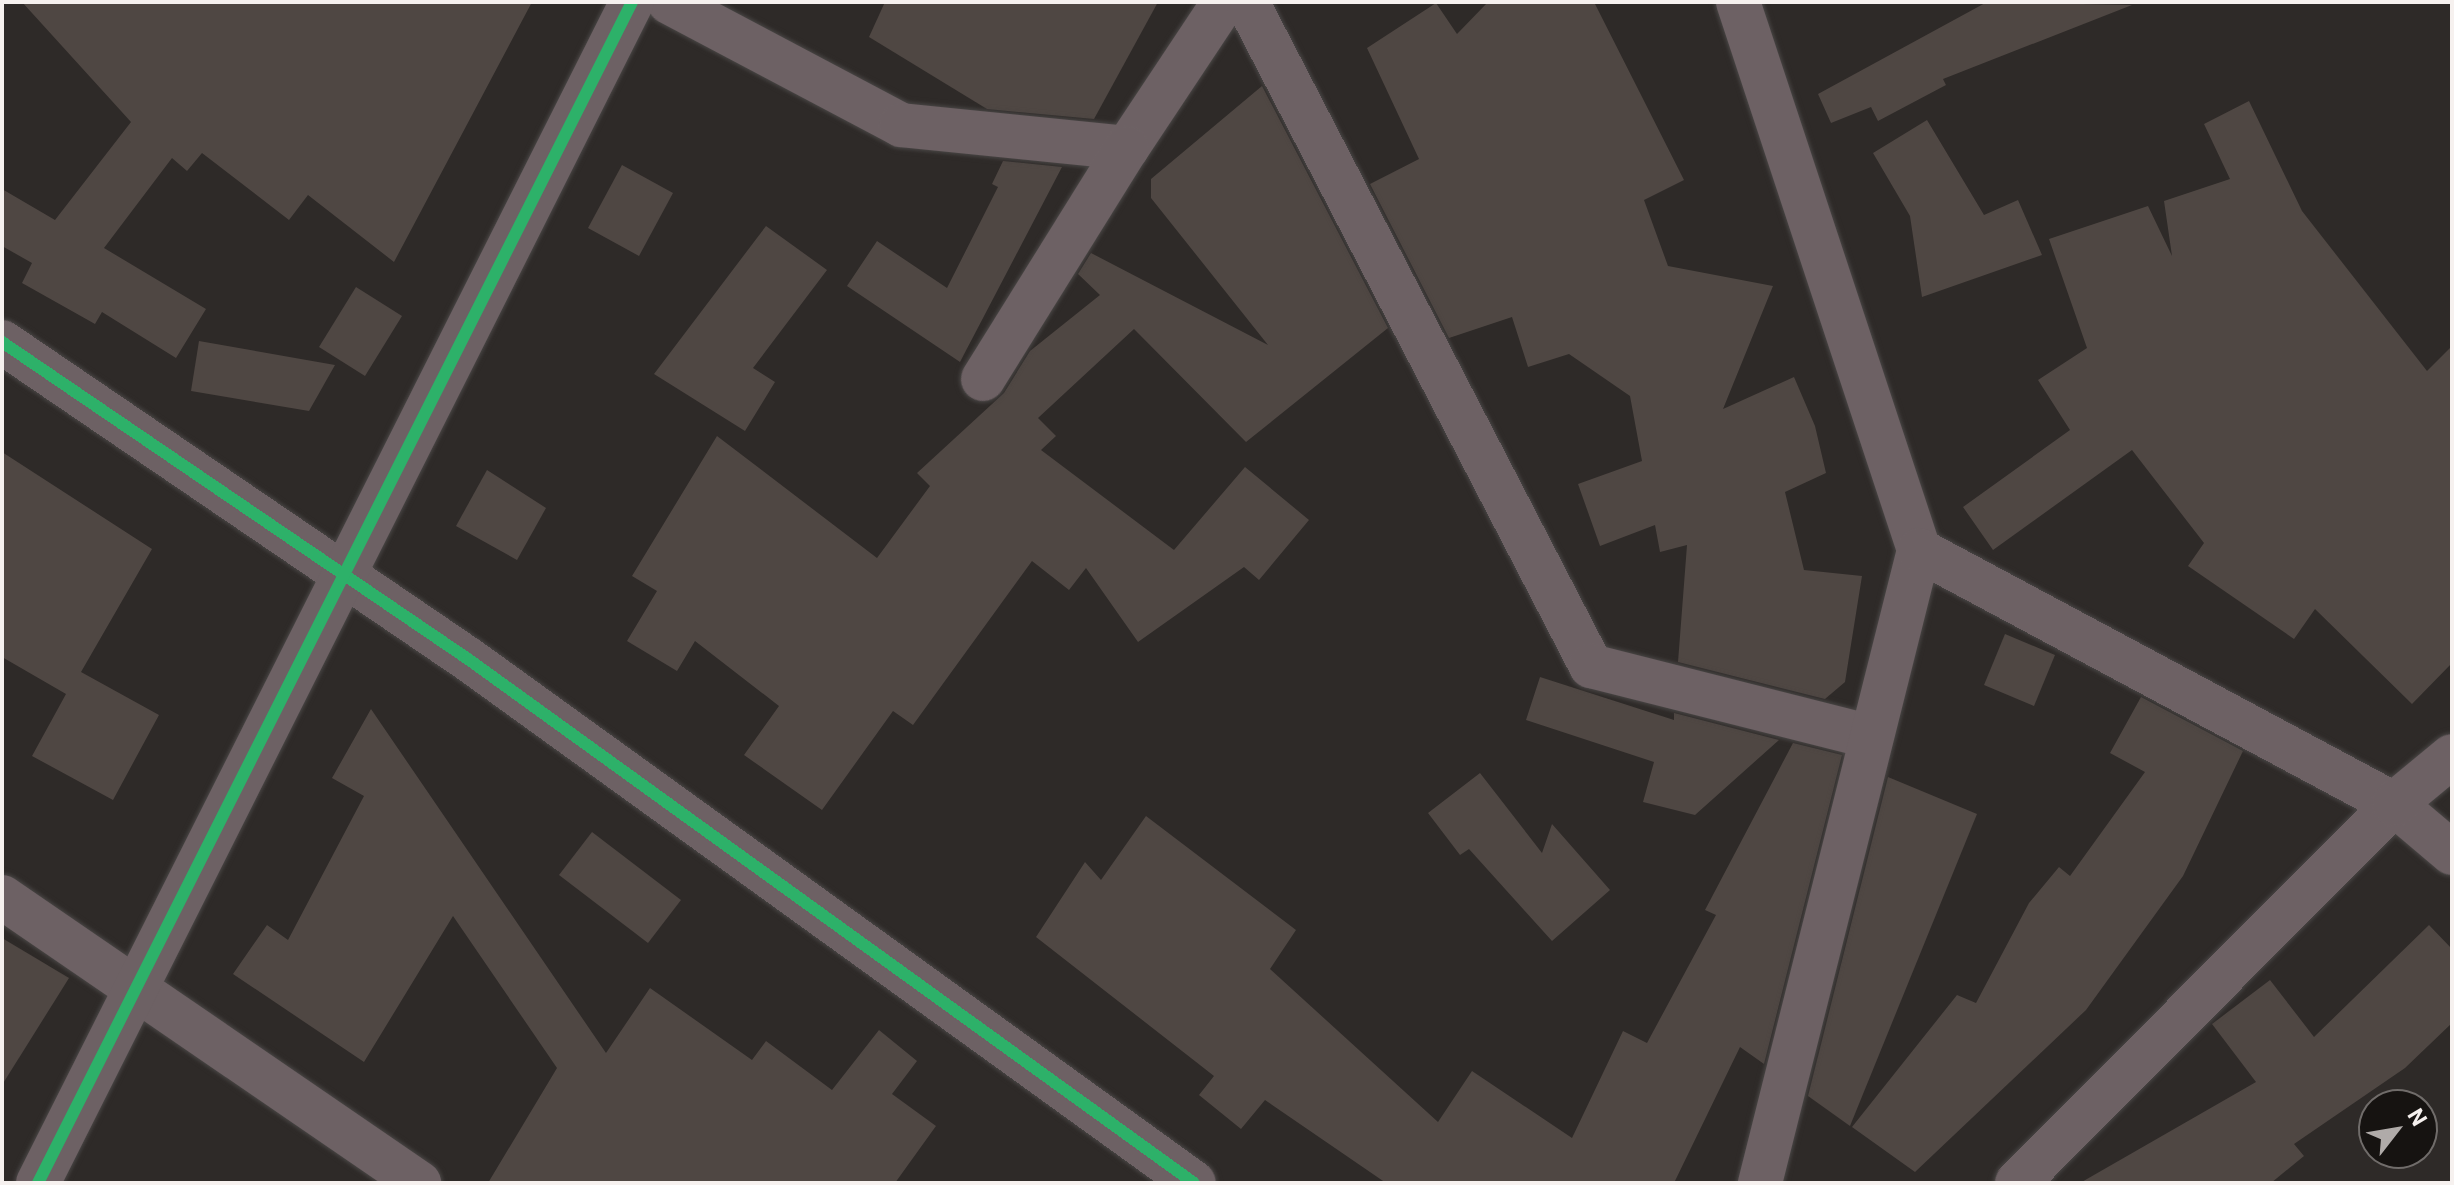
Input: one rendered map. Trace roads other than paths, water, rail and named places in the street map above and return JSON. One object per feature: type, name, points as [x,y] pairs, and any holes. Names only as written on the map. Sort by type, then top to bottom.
[{"type":"street","points":[[38,1183],[139,991],[342,578],[632,2]]},
{"type":"street","points":[[669,2],[901,125],[1127,148]]},
{"type":"street","points":[[983,379],[1127,148],[1224,2]]},
{"type":"street","points":[[1247,2],[1591,666],[1871,737]]},
{"type":"street","points":[[1738,2],[1919,550],[1760,1183]]},
{"type":"street","points":[[2,342],[342,578],[481,669],[1194,1183]]},
{"type":"street","points":[[1919,550],[2394,804],[2452,853]]},
{"type":"street","points":[[2017,1183],[2394,804],[2452,756]]},
{"type":"street","points":[[2,897],[419,1183]]}]
